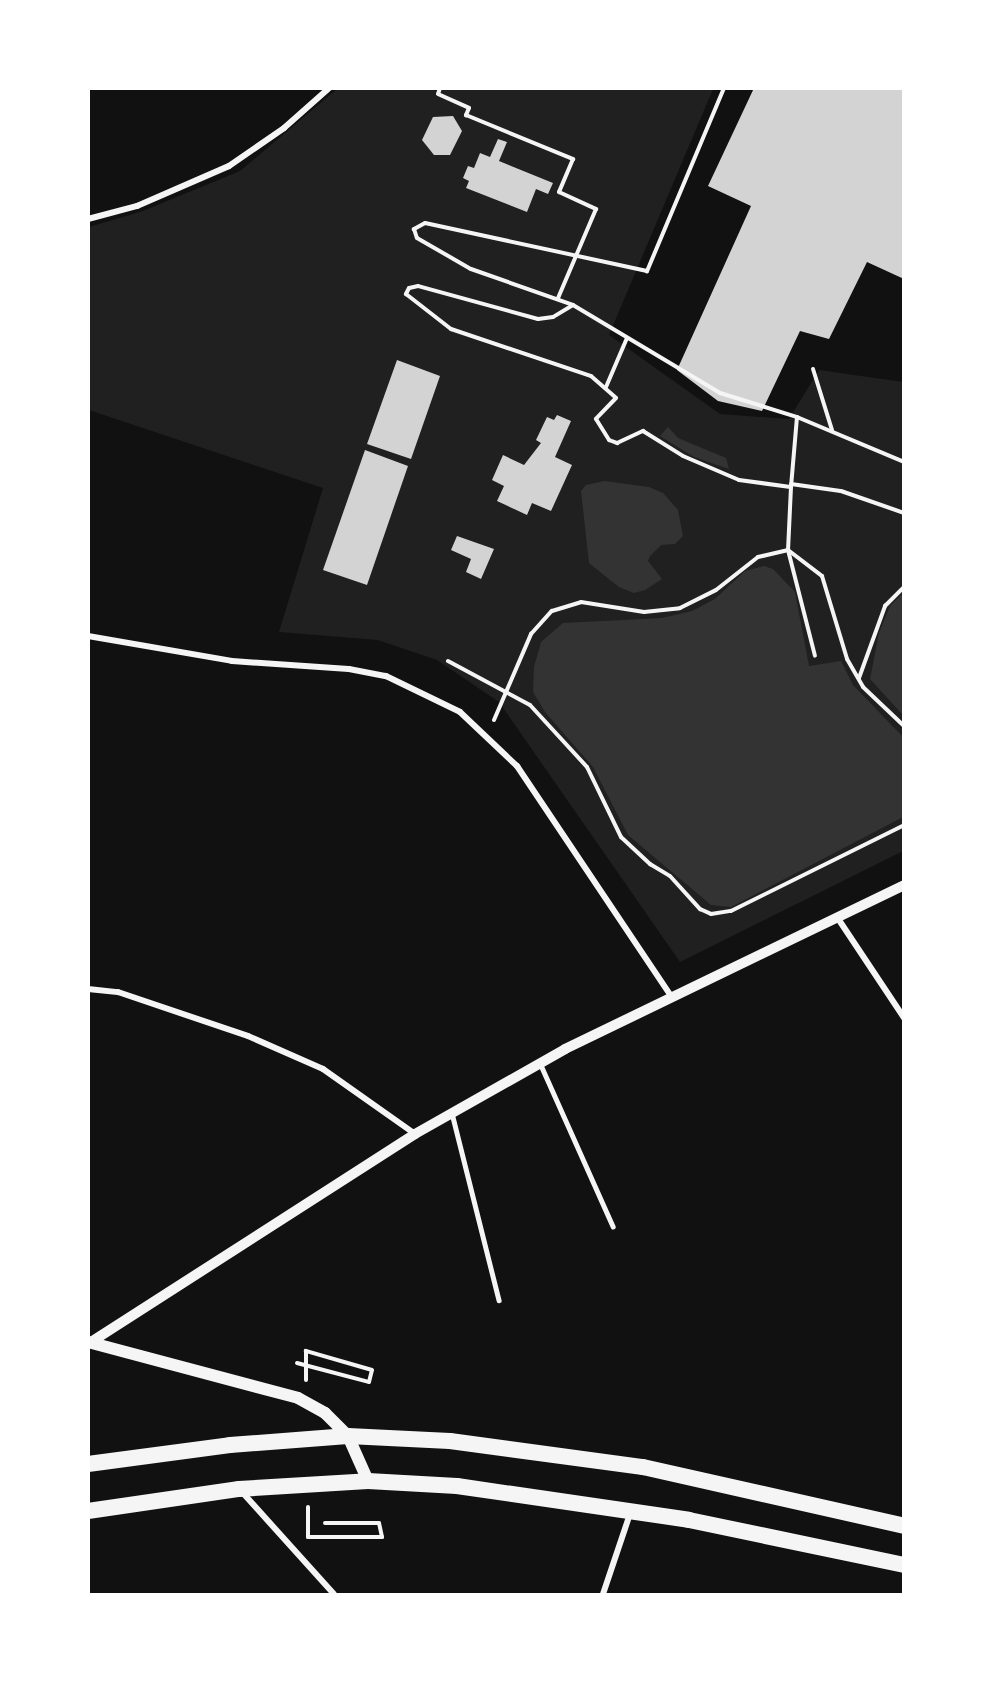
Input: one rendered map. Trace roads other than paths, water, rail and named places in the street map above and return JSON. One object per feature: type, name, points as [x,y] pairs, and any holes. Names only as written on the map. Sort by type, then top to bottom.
[{"type":"highway","points":[[88,1464],[230,1445],[348,1436],[549,1452],[643,1467],[903,1526]]},
{"type":"highway","points":[[88,1511],[239,1489],[368,1481],[457,1486],[632,1511],[790,1538],[903,1565]]},
{"type":"main road","points":[[90,1342],[274,1389],[325,1413],[348,1436],[368,1481]]},
{"type":"street","points":[[88,219],[137,206],[230,166],[284,128],[329,88]]},
{"type":"street","points":[[88,636],[232,661],[349,669],[386,676],[460,712],[488,735],[517,766],[671,996]]},
{"type":"street","points":[[90,1342],[415,1134],[540,1063],[671,996],[903,885]]},
{"type":"street","points":[[837,916],[903,1018]]},
{"type":"street","points":[[88,989],[118,992],[216,1025],[323,1069],[415,1134]]},
{"type":"street","points":[[239,1489],[334,1594]]},
{"type":"street","points":[[603,1594],[632,1511]]},
{"type":"lane","points":[[540,1063],[613,1226]]},
{"type":"lane","points":[[452,1113],[499,1300]]}]
